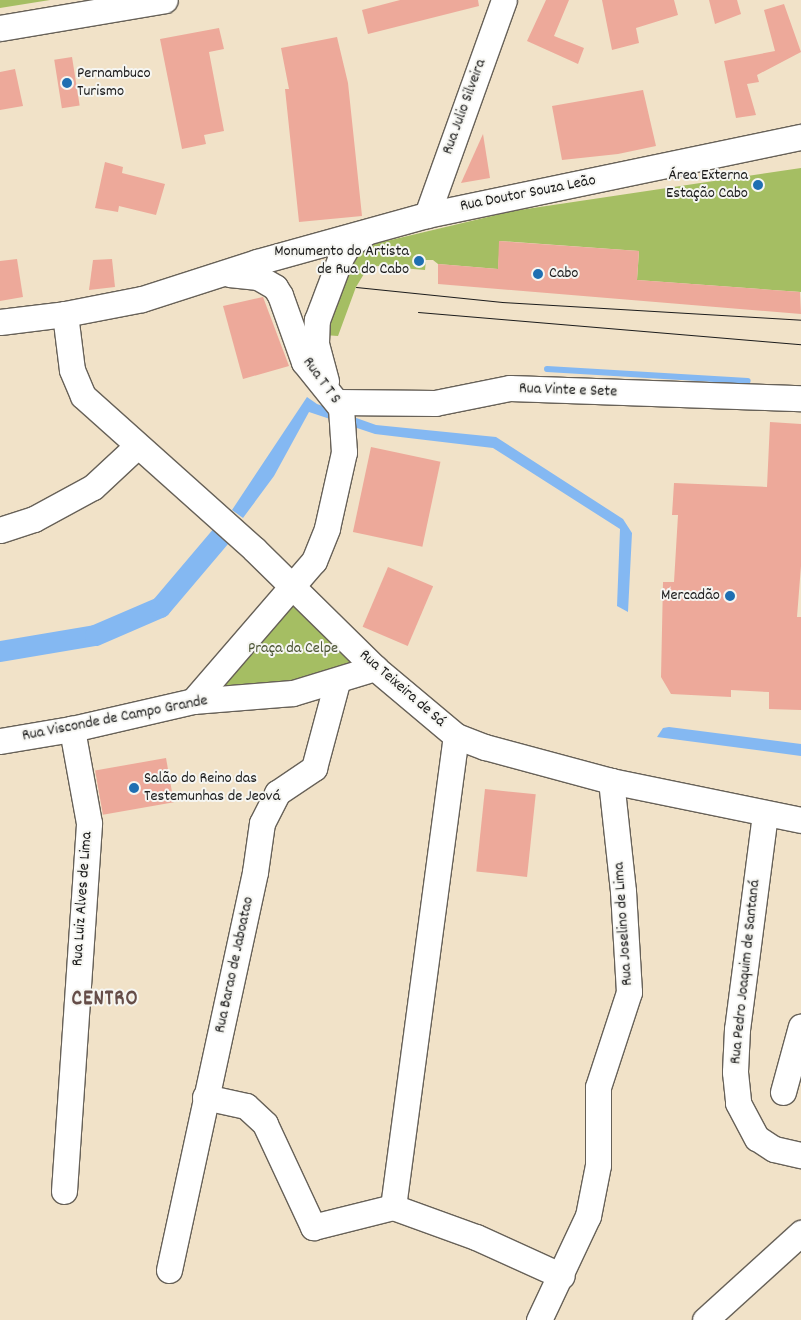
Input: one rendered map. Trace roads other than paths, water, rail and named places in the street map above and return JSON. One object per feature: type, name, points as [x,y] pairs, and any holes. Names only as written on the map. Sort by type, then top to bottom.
[{"type":"street","points":[[0,28],[165,0]]},
{"type":"street","name":"Rua Julio Silveira","points":[[427,215],[504,0]]},
{"type":"street","name":"Rua Doutor Souza Leão","points":[[0,322],[65,314],[142,299],[257,262],[427,215],[801,137]]},
{"type":"street","points":[[333,397],[316,343],[318,320],[340,258],[347,247],[367,231]]},
{"type":"street","name":"Rua T T S","points":[[193,701],[292,584],[309,567],[322,545],[335,495],[345,433],[333,397],[304,362],[275,287],[244,274],[220,274]]},
{"type":"street","name":"Rua Teixeira de Sá","points":[[65,314],[75,384],[82,396],[292,584],[376,668],[456,736],[485,747],[611,781],[801,820]]},
{"type":"street","name":"Rua Vinte e Sete","points":[[333,397],[435,403],[510,388],[801,398]]},
{"type":"street","points":[[0,530],[34,519],[94,487],[137,446]]},
{"type":"street","name":"Rua Visconde de Campo Grande","points":[[0,741],[72,728],[193,701],[293,694],[337,682],[376,668]]},
{"type":"street","name":"Rua Barao de Jaboatao","points":[[169,1270],[255,872],[262,823],[277,793],[314,768],[337,682]]},
{"type":"street","name":"Rua Luiz Alves de Lima","points":[[64,1191],[89,823],[72,728]]},
{"type":"street","points":[[393,1207],[456,736]]},
{"type":"street","name":"Rua Joselino de Lima","points":[[539,1320],[562,1276],[588,1216],[598,1165],[598,1087],[629,992],[623,891],[611,781]]},
{"type":"street","name":"Rua Pedro Joaquim de Santaná","points":[[765,814],[738,1029],[735,1072],[738,1103],[757,1138],[774,1149],[801,1155]]},
{"type":"street","points":[[783,1092],[801,1026]]},
{"type":"street","points":[[205,1097],[246,1106],[265,1124],[313,1227],[393,1207],[476,1237],[562,1276]]},
{"type":"street","points":[[705,1320],[801,1233]]},
{"type":"water","points":[[307,397],[317,404],[376,425],[496,437],[623,519],[632,533],[628,612],[617,606],[620,529],[493,448],[375,434],[309,412],[274,476],[243,518],[232,510]]},
{"type":"water","points":[[669,727],[801,744],[801,756],[657,737],[663,728]]},
{"type":"waterway","points":[[547,369],[748,381]]},
{"type":"waterway","points":[[0,651],[95,635],[160,607],[221,535]]},
{"type":"tram line","points":[[356,287],[502,302],[801,320]]},
{"type":"tram line","points":[[418,312],[801,344]]},
{"type":"place","name":"Pernambuco Turismo","points":[[67,83]]},
{"type":"place","name":"Área Externa Estação Cabo","points":[[758,185]]},
{"type":"place","name":"Monumento do Artista de Rua do Cabo","points":[[419,261]]},
{"type":"place","name":"Cabo","points":[[538,274]]},
{"type":"place","name":"Mercadão","points":[[730,596]]},
{"type":"place","name":"Salão do Reino das Testemunhas de Jeová","points":[[134,788]]},
{"type":"district","name":"CENTRO","points":[[105,1000]]},
{"type":"park label","name":"Praça da Celpe","points":[[293,649]]}]
